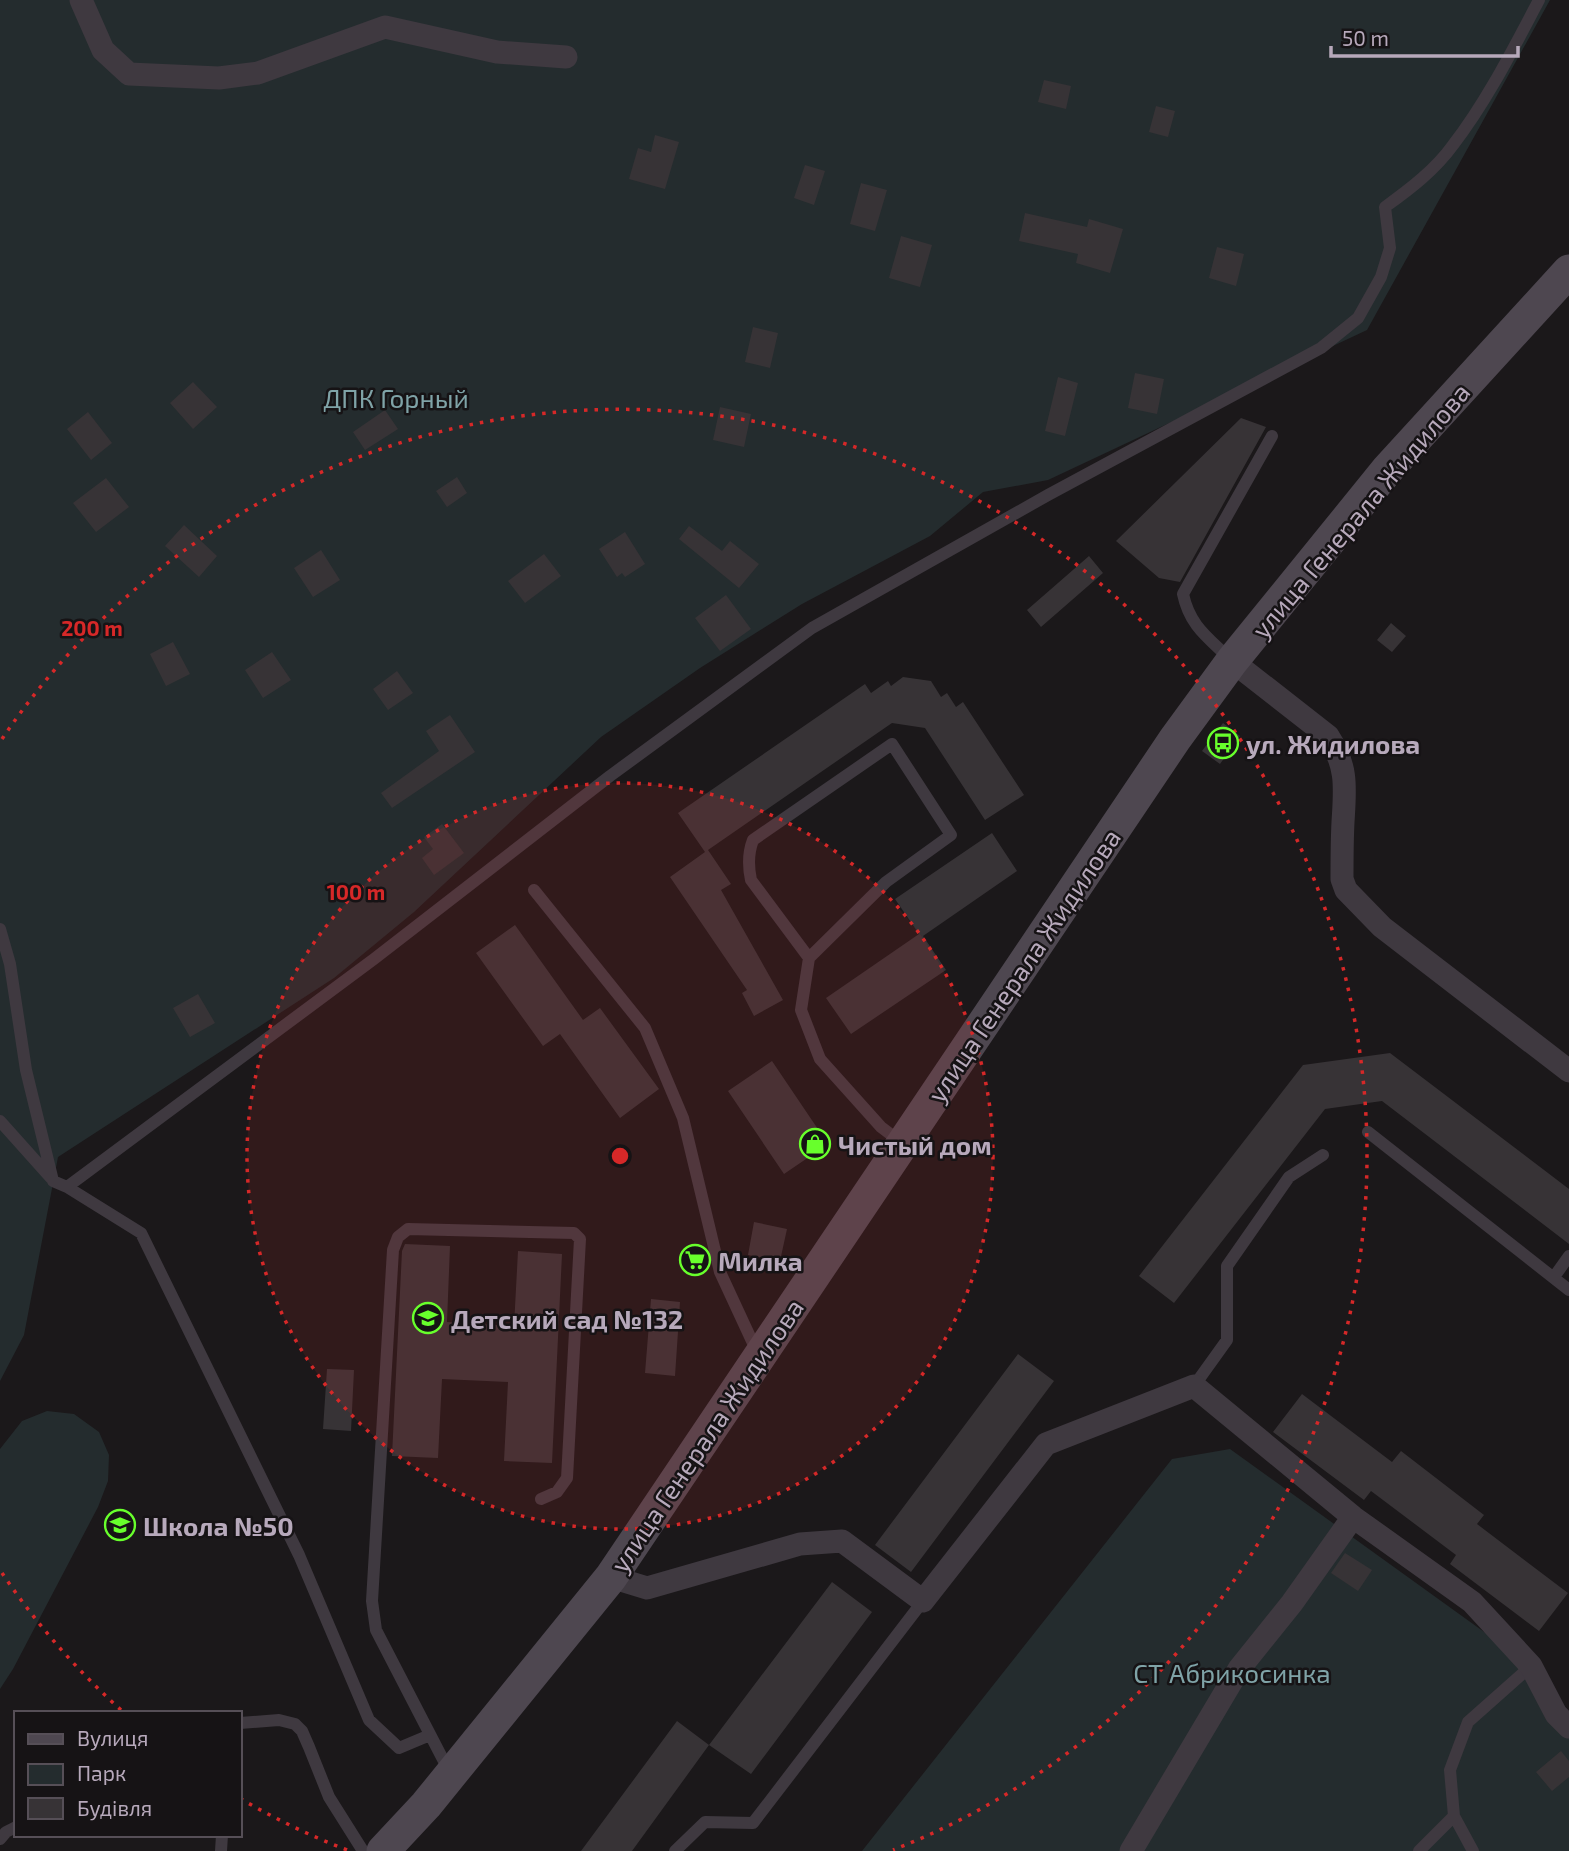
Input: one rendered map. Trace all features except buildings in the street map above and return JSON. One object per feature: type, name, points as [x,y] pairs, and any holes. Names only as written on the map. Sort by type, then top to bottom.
[{"type":"main road","name":"улица Генерала Жидилова","points":[[383,1851],[451,1774],[611,1577],[1175,739],[1233,661],[1387,470],[1569,271]]},
{"type":"street","points":[[81,0],[103,50],[129,74],[219,78],[258,73],[385,27],[497,52],[566,57]]},
{"type":"street","points":[[1233,661],[1328,736],[1338,752],[1346,793],[1342,879],[1346,890],[1382,927],[1569,1071]]},
{"type":"street","points":[[611,1577],[647,1588],[800,1544],[842,1541],[923,1601],[1046,1444],[1194,1386],[1353,1517],[1472,1602],[1531,1666],[1556,1714],[1569,1727]]},
{"type":"street","points":[[1131,1851],[1239,1669],[1292,1603],[1353,1517]]},
{"type":"lane","points":[[67,1187],[374,959],[610,776],[812,628],[1060,489],[1321,348],[1358,318],[1381,277],[1390,248],[1385,207],[1419,182],[1452,147],[1502,68],[1539,0]]},
{"type":"lane","points":[[1233,661],[1199,629],[1187,613],[1182,594],[1272,436]]},
{"type":"lane","points":[[809,958],[751,880],[748,866],[753,840],[892,744],[951,835],[886,883],[809,958],[801,1010],[820,1059],[881,1127],[902,1143]]},
{"type":"lane","points":[[534,890],[645,1028],[683,1118],[720,1272],[760,1357]]},
{"type":"lane","points":[[0,929],[10,964],[26,1070],[53,1181]]},
{"type":"lane","points":[[0,1121],[53,1181],[141,1233],[299,1555],[369,1720],[399,1748],[429,1735]]},
{"type":"lane","points":[[1368,1132],[1569,1290]]},
{"type":"lane","points":[[1194,1386],[1227,1340],[1227,1266],[1289,1177],[1323,1155]]},
{"type":"lane","points":[[451,1774],[376,1630],[372,1601],[393,1250],[398,1237],[408,1230],[573,1233],[580,1239],[567,1478],[557,1492],[541,1499]]},
{"type":"lane","points":[[1554,1277],[1569,1256]]},
{"type":"lane","points":[[675,1851],[705,1822],[753,1823],[923,1601]]},
{"type":"lane","points":[[1473,1851],[1454,1815],[1450,1770],[1468,1721],[1531,1666]]},
{"type":"lane","points":[[242,1723],[279,1720],[295,1724],[302,1731],[329,1797],[363,1851]]},
{"type":"lane","points":[[1419,1851],[1454,1815]]},
{"type":"lane","points":[[0,1839],[14,1827]]},
{"type":"green space","name":"ДПК Горный","points":[[0,0],[1550,0],[1367,330],[1048,480],[983,492],[930,536],[802,604],[700,668],[601,737],[414,912],[334,978],[58,1157],[24,1335],[0,1381]]},
{"type":"green space","points":[[47,1411],[74,1414],[99,1432],[109,1455],[108,1481],[98,1507],[0,1689],[0,1449],[22,1421]]},
{"type":"green space","name":"СТ Абрикосинка","points":[[1230,1449],[1505,1647],[1569,1738],[1569,1851],[862,1851],[1172,1459]]},
{"type":"place","name":"ул. Жидилова","points":[[1223,743]]},
{"type":"place","name":"Чистый дом","points":[[815,1144]]},
{"type":"place","name":"Милка","points":[[695,1260]]},
{"type":"place","name":"Детский сад №132","points":[[428,1318]]},
{"type":"place","name":"Школа №50","points":[[120,1525]]}]
